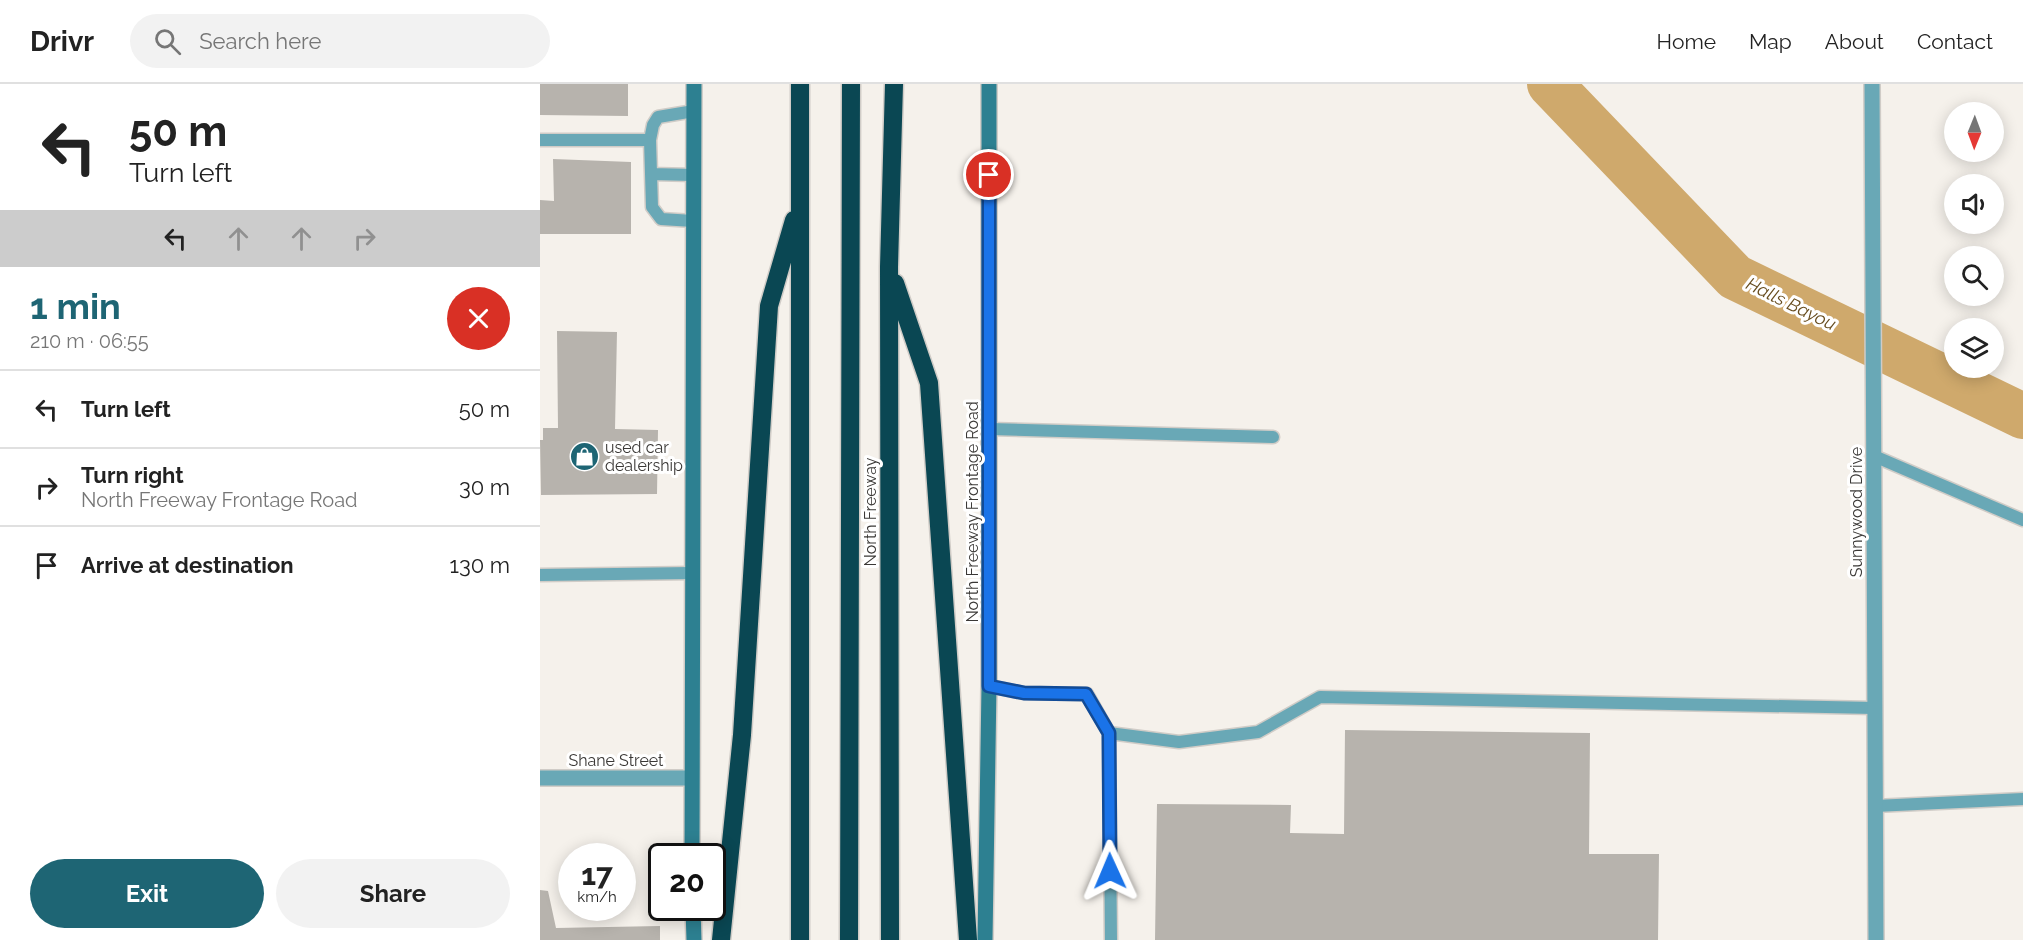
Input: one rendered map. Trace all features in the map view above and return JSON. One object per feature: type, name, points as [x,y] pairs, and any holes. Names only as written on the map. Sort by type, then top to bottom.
[{"type":"highway","points":[[800,84],[800,940]]},
{"type":"highway","name":"North Freeway","points":[[849,940],[851,84]]},
{"type":"highway","name":"North Freeway","points":[[890,940],[889,267],[894,84]]},
{"type":"highway","points":[[721,940],[742,735],[769,306],[800,201]]},
{"type":"highway","points":[[889,267],[929,383],[968,940]]},
{"type":"main road","points":[[692,843],[694,84]]},
{"type":"main road","name":"North Freeway Frontage Road","points":[[985,940],[989,686],[989,84]]},
{"type":"main road","points":[[693,921],[694,940]]},
{"type":"street","name":"Sunnywood Drive","points":[[1872,84],[1876,940]]},
{"type":"street","name":"Shane Street","points":[[540,778],[691,778]]},
{"type":"lane","points":[[693,221],[661,219],[652,207],[650,140],[653,125],[658,117],[694,111]]},
{"type":"lane","points":[[540,140],[650,140]]},
{"type":"lane","points":[[651,174],[694,175]]},
{"type":"lane","points":[[990,429],[1273,437]]},
{"type":"lane","points":[[1874,456],[2023,520]]},
{"type":"lane","points":[[540,575],[692,573]]},
{"type":"lane","points":[[989,686],[1024,693],[1086,694],[1109,733],[1111,940]]},
{"type":"lane","points":[[1109,733],[1179,742],[1258,732],[1320,697],[1874,708]]},
{"type":"lane","points":[[1875,806],[2023,799]]},
{"type":"building","points":[[540,84],[628,84],[628,116],[540,115]]},
{"type":"building","points":[[553,159],[631,162],[631,234],[540,234],[540,200],[554,201]]},
{"type":"building","points":[[557,331],[617,332],[615,429],[658,430],[657,494],[541,495],[540,440],[543,440],[543,428],[558,428]]},
{"type":"building","points":[[1345,730],[1590,733],[1589,854],[1659,854],[1658,940],[1155,940],[1157,804],[1291,805],[1290,833],[1344,834]]},
{"type":"building","points":[[540,890],[548,891],[556,928],[660,926],[660,940],[540,940]]},
{"type":"waterway","name":"Halls Bayou","points":[[1550,84],[1735,277],[2023,416]]},
{"type":"place","name":"used car dealership","points":[[584,456]]},
{"type":"route","points":[[989,175],[989,686],[1024,693],[1086,694],[1109,733],[1110,871]]}]
